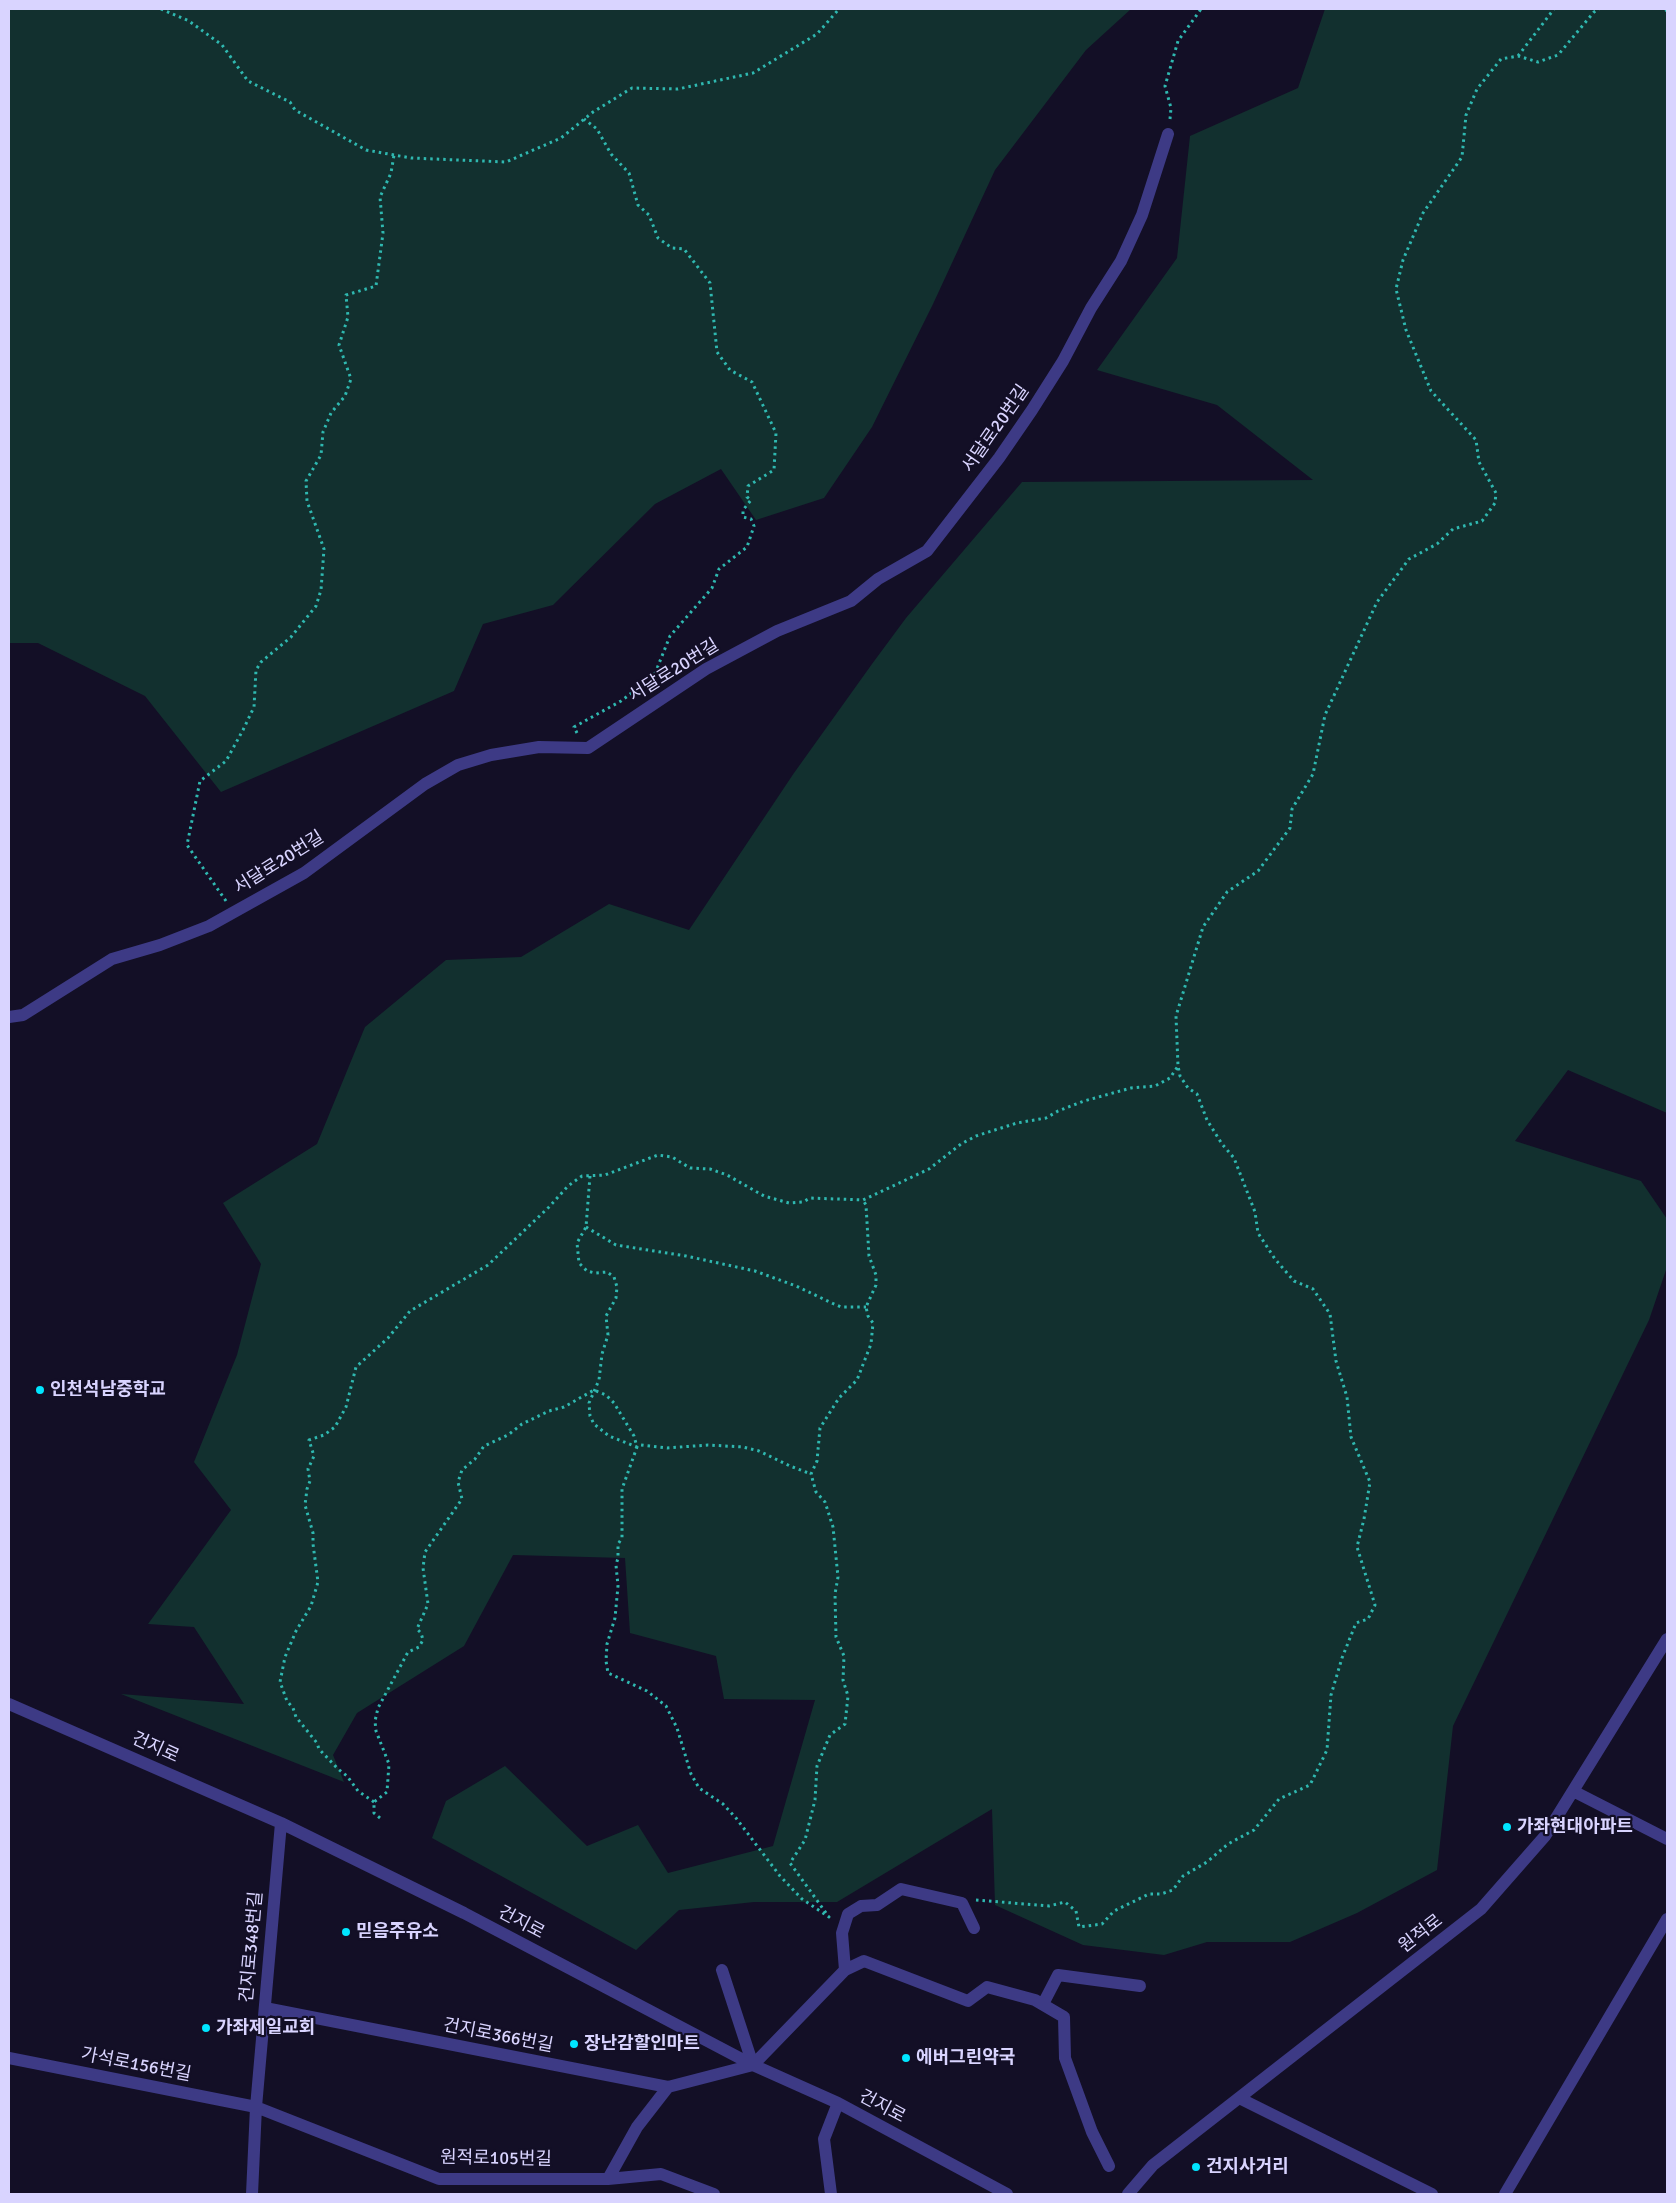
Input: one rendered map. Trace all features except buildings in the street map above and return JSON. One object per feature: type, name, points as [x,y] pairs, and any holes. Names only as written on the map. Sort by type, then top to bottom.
[{"type":"street","name":"서달로20번길","points":[[9,1017],[23,1015],[112,960],[160,945],[209,926],[304,873],[425,784],[458,766],[491,755],[539,747],[588,748],[706,669],[777,631],[851,601],[878,579],[927,551],[999,458],[1032,410],[1063,361],[1091,308],[1122,261],[1142,215],[1168,134]]},
{"type":"street","name":"원적로","points":[[1128,2194],[1153,2165],[1481,1909],[1545,1836],[1667,1639]]},
{"type":"street","name":"건지로","points":[[9,1704],[281,1823],[464,1913],[753,2065],[838,2103],[1007,2194]]},
{"type":"street","points":[[1573,1791],[1667,1839]]},
{"type":"street","name":"건지로348번길","points":[[252,2194],[256,2106],[281,1823]]},
{"type":"street","points":[[845,1970],[842,1933],[848,1914],[861,1906],[877,1905],[902,1889],[962,1903],[974,1928]]},
{"type":"street","points":[[1505,2194],[1667,1918]]},
{"type":"street","points":[[722,1970],[753,2065],[845,1970],[864,1961],[968,2001],[987,1987],[1035,2000],[1043,2004],[1064,2017],[1065,2058],[1092,2132],[1109,2166]]},
{"type":"street","points":[[1043,2004],[1058,1975],[1140,1986]]},
{"type":"street","name":"건지로366번길","points":[[264,2008],[668,2087],[753,2065]]},
{"type":"street","name":"가석로156번길","points":[[9,2058],[256,2106]]},
{"type":"street","points":[[608,2179],[637,2127],[668,2087]]},
{"type":"street","points":[[1239,2098],[1432,2194]]},
{"type":"street","points":[[831,2194],[824,2139],[838,2103]]},
{"type":"street","name":"원적로105번길","points":[[256,2106],[439,2179],[608,2179],[661,2174],[714,2194]]},
{"type":"path","points":[[161,9],[189,21],[222,45],[248,81],[290,102],[294,110],[366,150],[411,158],[506,162],[561,138],[584,119],[632,88],[678,89],[753,73],[816,34],[839,9]]},
{"type":"path","points":[[1168,134],[1171,108],[1166,86],[1178,41],[1201,9]]},
{"type":"path","points":[[1518,56],[1554,9]]},
{"type":"path","points":[[968,1899],[1049,1906],[1064,1902],[1076,1911],[1079,1927],[1102,1924],[1114,1911],[1149,1894],[1161,1894],[1173,1890],[1183,1876],[1207,1862],[1228,1844],[1254,1830],[1279,1799],[1310,1785],[1327,1750],[1331,1695],[1342,1658],[1356,1622],[1368,1619],[1375,1605],[1357,1547],[1370,1482],[1351,1437],[1347,1397],[1336,1361],[1330,1314],[1313,1289],[1294,1281],[1275,1259],[1258,1234],[1255,1212],[1234,1158],[1222,1144],[1207,1120],[1197,1094],[1188,1088],[1180,1076],[1176,1016],[1203,927],[1227,892],[1258,871],[1290,828],[1292,809],[1313,774],[1325,715],[1377,602],[1409,558],[1437,544],[1453,529],[1482,521],[1495,503],[1496,493],[1479,462],[1476,440],[1432,390],[1406,330],[1396,289],[1403,260],[1424,213],[1462,157],[1466,115],[1477,89],[1501,60],[1518,56],[1538,62],[1558,55],[1594,12],[1599,9]]},
{"type":"path","points":[[1666,9],[1667,14]]},
{"type":"path","points":[[584,119],[598,129],[612,154],[629,173],[638,205],[649,215],[658,238],[672,248],[684,249],[710,283],[717,352],[730,370],[752,382],[776,432],[774,470],[748,486],[747,497],[751,500],[743,510],[743,516],[751,519],[754,526],[747,547],[719,569],[712,588],[670,636],[654,676],[621,701],[574,727],[580,741],[588,748]]},
{"type":"path","points":[[233,912],[217,886],[187,845],[200,781],[226,761],[243,730],[254,707],[256,670],[261,662],[290,637],[316,606],[321,590],[324,548],[307,501],[306,481],[322,455],[323,432],[331,413],[345,396],[351,379],[339,345],[348,317],[346,295],[376,286],[383,232],[380,197],[391,173],[394,155]]},
{"type":"path","points":[[374,1802],[358,1791],[348,1776],[338,1769],[319,1749],[318,1743],[296,1717],[293,1708],[286,1701],[280,1682],[285,1657],[296,1631],[311,1606],[318,1582],[312,1544],[313,1534],[304,1505],[306,1489],[310,1481],[308,1469],[314,1456],[309,1440],[324,1435],[336,1427],[346,1408],[356,1367],[388,1338],[410,1311],[488,1265],[549,1208],[568,1186],[582,1176],[605,1175],[658,1155],[672,1157],[690,1168],[710,1169],[727,1174],[764,1196],[789,1203],[802,1202],[810,1198],[863,1200],[929,1169],[961,1144],[976,1136],[1046,1118],[1084,1100],[1131,1088],[1155,1086],[1170,1078],[1178,1066]]},
{"type":"path","points":[[590,1176],[586,1227],[576,1243],[579,1263],[587,1271],[595,1273],[607,1272],[614,1277],[617,1287],[616,1298],[606,1316],[608,1335],[602,1354],[599,1380],[590,1403],[590,1416],[594,1424],[609,1436],[637,1447],[641,1445],[667,1448],[708,1445],[743,1447],[759,1451],[811,1474]]},
{"type":"path","points":[[594,1390],[606,1395],[614,1403],[634,1436],[637,1447],[622,1489],[622,1538],[618,1544],[616,1566],[618,1586],[615,1618],[607,1644],[606,1661],[608,1673],[647,1690],[666,1706],[677,1728],[691,1774],[699,1788],[723,1804],[736,1818],[780,1876],[802,1899],[828,1917],[790,1863],[805,1840],[814,1800],[816,1766],[830,1735],[845,1724],[848,1696],[844,1680],[844,1656],[836,1637],[834,1594],[838,1577],[833,1527],[824,1502],[816,1492],[811,1474],[817,1461],[820,1428],[839,1398],[857,1380],[871,1344],[873,1324],[868,1316],[866,1307],[876,1285],[876,1275],[869,1256],[866,1205],[863,1200]]},
{"type":"path","points":[[586,1227],[616,1245],[686,1256],[755,1271],[796,1286],[840,1306],[866,1307]]},
{"type":"path","points":[[374,1802],[387,1792],[389,1764],[376,1731],[375,1721],[378,1708],[408,1652],[419,1647],[423,1640],[417,1629],[428,1604],[423,1568],[425,1552],[462,1499],[458,1482],[462,1470],[475,1459],[484,1446],[508,1435],[522,1424],[564,1406],[594,1390]]},
{"type":"path","points":[[374,1802],[374,1813],[380,1818]]},
{"type":"green space","points":[[9,9],[1131,9],[1086,50],[995,170],[933,304],[872,427],[824,498],[756,520],[721,469],[655,504],[553,605],[483,624],[454,691],[221,792],[145,696],[38,643],[9,643]]},
{"type":"green space","points":[[1325,9],[1667,9],[1667,1113],[1568,1070],[1515,1141],[1641,1181],[1667,1219],[1667,1267],[1649,1320],[1453,1726],[1437,1870],[1357,1913],[1290,1942],[1207,1942],[1164,1955],[1083,1945],[995,1905],[992,1809],[837,1902],[754,1902],[679,1910],[636,1950],[432,1838],[446,1801],[505,1766],[587,1846],[638,1825],[668,1873],[773,1846],[815,1700],[724,1699],[716,1656],[630,1633],[625,1558],[513,1555],[464,1646],[357,1713],[333,1755],[344,1782],[121,1694],[244,1704],[194,1627],[148,1624],[231,1510],[194,1462],[237,1355],[261,1264],[223,1203],[317,1144],[365,1027],[446,960],[521,957],[609,904],[689,930],[794,773],[906,618],[1022,482],[1313,480],[1217,405],[1097,370],[1177,258],[1190,136],[1298,88]]},
{"type":"place","name":"인천석남중학교","points":[[40,1390]]},
{"type":"place","name":"가좌현대아파트","points":[[1507,1827]]},
{"type":"place","name":"믿음주유소","points":[[346,1932]]},
{"type":"place","name":"가좌제일교회","points":[[206,2028]]},
{"type":"place","name":"장난감할인마트","points":[[574,2044]]},
{"type":"place","name":"에버그린약국","points":[[906,2058]]},
{"type":"place","name":"건지사거리","points":[[1196,2167]]}]
